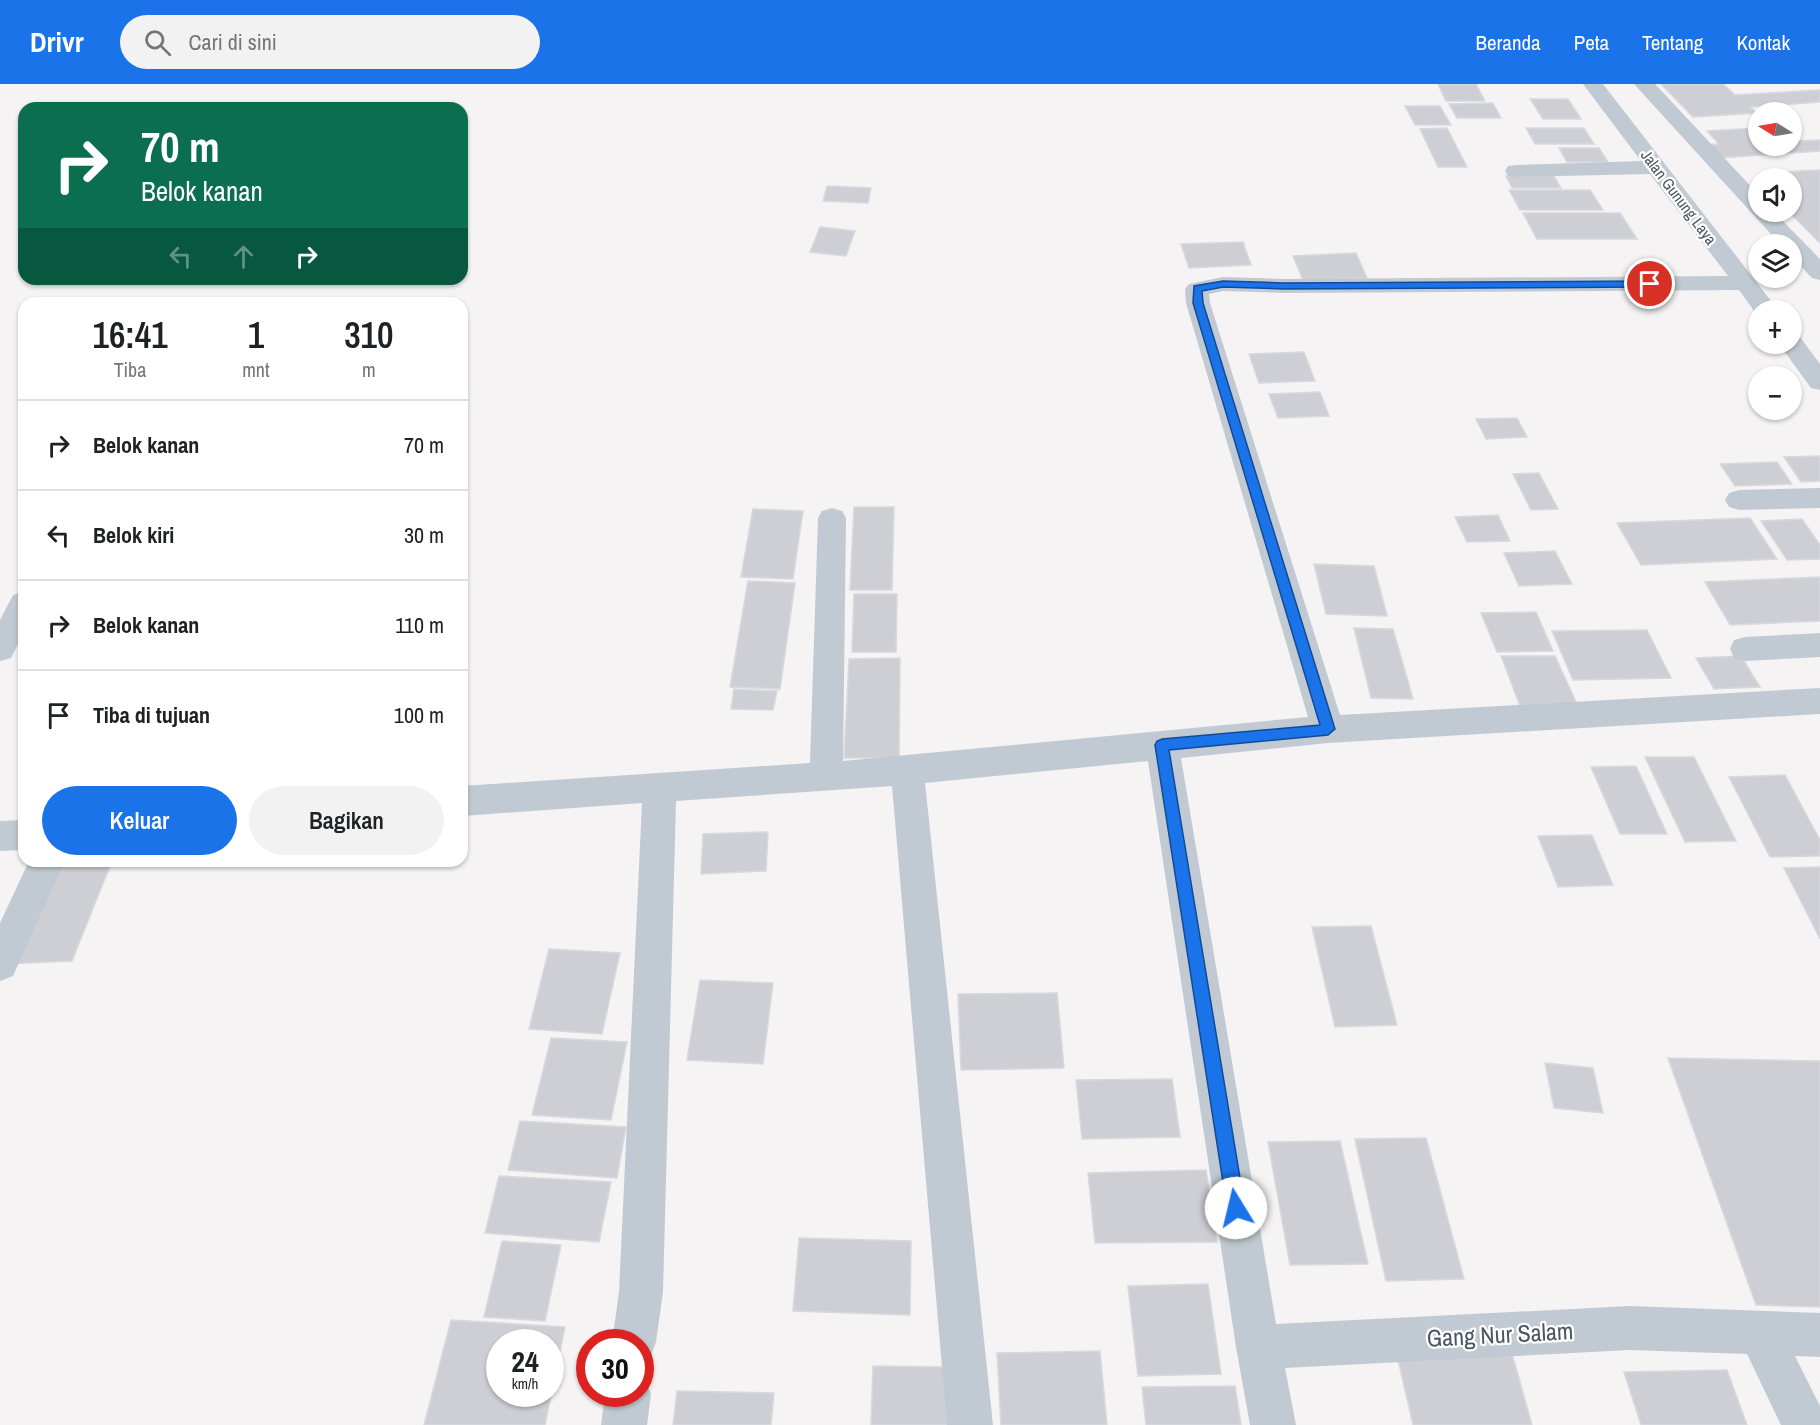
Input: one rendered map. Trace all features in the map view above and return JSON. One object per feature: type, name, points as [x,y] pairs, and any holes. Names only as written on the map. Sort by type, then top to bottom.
[{"type":"street","name":"Jalan Gunung Laya","points":[[1593,84],[1758,300]]},
{"type":"street","points":[[1644,84],[1748,196]]},
{"type":"street","points":[[1516,171],[1656,167]]},
{"type":"street","points":[[1772,222],[1820,273]]},
{"type":"street","points":[[1328,729],[1198,303],[1197,289],[1223,284],[1284,286],[1745,283]]},
{"type":"street","points":[[1799,354],[1820,382]]},
{"type":"street","points":[[1739,500],[1820,498]]},
{"type":"street","points":[[826,774],[832,518]]},
{"type":"street","points":[[0,649],[18,614]]},
{"type":"street","points":[[1745,649],[1820,645]]},
{"type":"street","points":[[468,801],[826,774],[907,771],[1328,729],[1820,701]]},
{"type":"street","points":[[1162,745],[1258,1347],[1273,1425]]},
{"type":"street","points":[[907,771],[970,1425]]},
{"type":"street","points":[[636,1329],[640,1292],[660,788]]},
{"type":"street","points":[[0,836],[18,835]]},
{"type":"street","points":[[0,963],[44,867]]},
{"type":"street","name":"Gang Nur Salam","points":[[1258,1347],[1630,1328],[1820,1335]]},
{"type":"street","points":[[1760,1334],[1805,1425]]},
{"type":"street","points":[[624,1425],[626,1407]]},
{"type":"building","points":[[1438,84],[1476,84],[1485,101],[1446,101]]},
{"type":"building","points":[[1661,84],[1723,84],[1735,95],[1820,90],[1820,102],[1748,102],[1748,114],[1693,117]]},
{"type":"building","points":[[1530,99],[1568,99],[1581,119],[1543,119]]},
{"type":"building","points":[[1493,103],[1501,118],[1457,118],[1449,104]]},
{"type":"building","points":[[1405,106],[1440,106],[1451,125],[1415,125]]},
{"type":"building","points":[[1447,128],[1467,167],[1438,167],[1420,129]]},
{"type":"building","points":[[1526,128],[1584,128],[1594,144],[1535,144]]},
{"type":"building","points":[[1748,129],[1748,156],[1718,158],[1705,145],[1719,144],[1707,131]]},
{"type":"building","points":[[1820,140],[1820,151],[1802,152],[1802,141]]},
{"type":"building","points":[[1559,148],[1599,148],[1608,162],[1567,162]]},
{"type":"building","points":[[1820,170],[1820,243],[1799,222],[1802,222],[1802,171]]},
{"type":"building","points":[[1506,176],[1554,176],[1561,188],[1512,188]]},
{"type":"building","points":[[827,186],[871,188],[868,203],[823,201]]},
{"type":"building","points":[[1509,190],[1590,190],[1603,210],[1520,210]]},
{"type":"building","points":[[1523,213],[1620,213],[1637,239],[1537,239]]},
{"type":"building","points":[[820,227],[855,231],[846,256],[810,252]]},
{"type":"building","points":[[1243,242],[1251,265],[1189,268],[1181,244]]},
{"type":"building","points":[[1356,253],[1367,278],[1303,280],[1293,256]]},
{"type":"building","points":[[1304,352],[1315,381],[1259,383],[1249,354]]},
{"type":"building","points":[[1320,392],[1329,416],[1278,418],[1269,394]]},
{"type":"building","points":[[1517,418],[1527,437],[1486,439],[1476,419]]},
{"type":"building","points":[[1820,456],[1820,481],[1801,482],[1784,457]]},
{"type":"building","points":[[1777,462],[1792,484],[1735,486],[1720,464]]},
{"type":"building","points":[[1539,473],[1558,509],[1531,510],[1513,474]]},
{"type":"building","points":[[854,507],[894,507],[892,590],[850,590]]},
{"type":"building","points":[[753,509],[803,511],[793,579],[741,577]]},
{"type":"building","points":[[1498,515],[1510,541],[1467,542],[1455,517]]},
{"type":"building","points":[[1750,518],[1777,559],[1641,565],[1617,523]]},
{"type":"building","points":[[1802,519],[1820,545],[1820,559],[1787,560],[1761,521]]},
{"type":"building","points":[[1555,551],[1572,584],[1519,586],[1504,553]]},
{"type":"building","points":[[1314,564],[1374,566],[1387,616],[1326,614]]},
{"type":"building","points":[[1820,577],[1820,621],[1730,625],[1705,582]]},
{"type":"building","points":[[748,581],[795,583],[780,689],[730,687]]},
{"type":"building","points":[[854,594],[897,594],[896,652],[852,652]]},
{"type":"building","points":[[1536,612],[1553,651],[1497,652],[1481,613]]},
{"type":"building","points":[[1354,628],[1393,629],[1413,699],[1371,698]]},
{"type":"building","points":[[1647,630],[1671,678],[1573,680],[1552,631]]},
{"type":"building","points":[[1501,656],[1555,656],[1577,704],[1520,706]]},
{"type":"building","points":[[1741,656],[1760,687],[1714,689],[1696,658]]},
{"type":"building","points":[[900,658],[899,758],[844,758],[849,659]]},
{"type":"building","points":[[734,689],[777,691],[773,710],[731,709]]},
{"type":"building","points":[[1645,757],[1694,757],[1736,841],[1685,842]]},
{"type":"building","points":[[1636,766],[1667,834],[1620,834],[1591,767]]},
{"type":"building","points":[[1785,775],[1820,840],[1820,856],[1770,857],[1729,777]]},
{"type":"building","points":[[768,832],[766,871],[701,874],[703,834]]},
{"type":"building","points":[[1592,835],[1613,885],[1558,887],[1538,836]]},
{"type":"building","points":[[45,867],[110,867],[72,961],[3,964]]},
{"type":"building","points":[[1820,867],[1820,939],[1784,868]]},
{"type":"building","points":[[1371,926],[1397,1025],[1335,1027],[1312,927]]},
{"type":"building","points":[[549,949],[620,953],[602,1034],[529,1029]]},
{"type":"building","points":[[700,980],[773,983],[763,1064],[687,1060]]},
{"type":"building","points":[[1057,993],[1064,1068],[961,1070],[958,994]]},
{"type":"building","points":[[551,1038],[627,1042],[611,1120],[532,1115]]},
{"type":"building","points":[[1668,1058],[1820,1061],[1820,1307],[1756,1305]]},
{"type":"building","points":[[1545,1063],[1593,1068],[1603,1113],[1554,1108]]},
{"type":"building","points":[[1172,1079],[1180,1137],[1082,1139],[1076,1080]]},
{"type":"building","points":[[520,1121],[626,1127],[617,1178],[508,1170]]},
{"type":"building","points":[[1426,1138],[1464,1279],[1386,1281],[1355,1139]]},
{"type":"building","points":[[1340,1141],[1368,1264],[1290,1265],[1268,1142]]},
{"type":"building","points":[[1206,1170],[1217,1242],[1095,1243],[1088,1173]]},
{"type":"building","points":[[499,1176],[611,1182],[599,1242],[485,1233]]},
{"type":"building","points":[[799,1238],[911,1241],[910,1315],[793,1311]]},
{"type":"building","points":[[502,1241],[561,1245],[545,1321],[484,1317]]},
{"type":"building","points":[[1208,1284],[1221,1374],[1138,1376],[1128,1286]]},
{"type":"building","points":[[451,1320],[565,1327],[564,1332],[564,1329],[486,1329],[486,1407],[549,1407],[545,1425],[424,1425]]},
{"type":"building","points":[[1508,1339],[1532,1425],[1413,1425],[1394,1342]]},
{"type":"building","points":[[1100,1351],[1107,1425],[1001,1425],[997,1353]]},
{"type":"building","points":[[873,1366],[954,1367],[953,1425],[871,1425]]},
{"type":"building","points":[[1727,1370],[1747,1425],[1641,1425],[1624,1372]]},
{"type":"building","points":[[1235,1386],[1241,1425],[1146,1425],[1142,1387]]},
{"type":"building","points":[[677,1391],[774,1393],[771,1425],[673,1425]]},
{"type":"route","points":[[1236,1208],[1162,745],[1328,729],[1198,303],[1197,289],[1223,284],[1284,286],[1650,284]]}]
